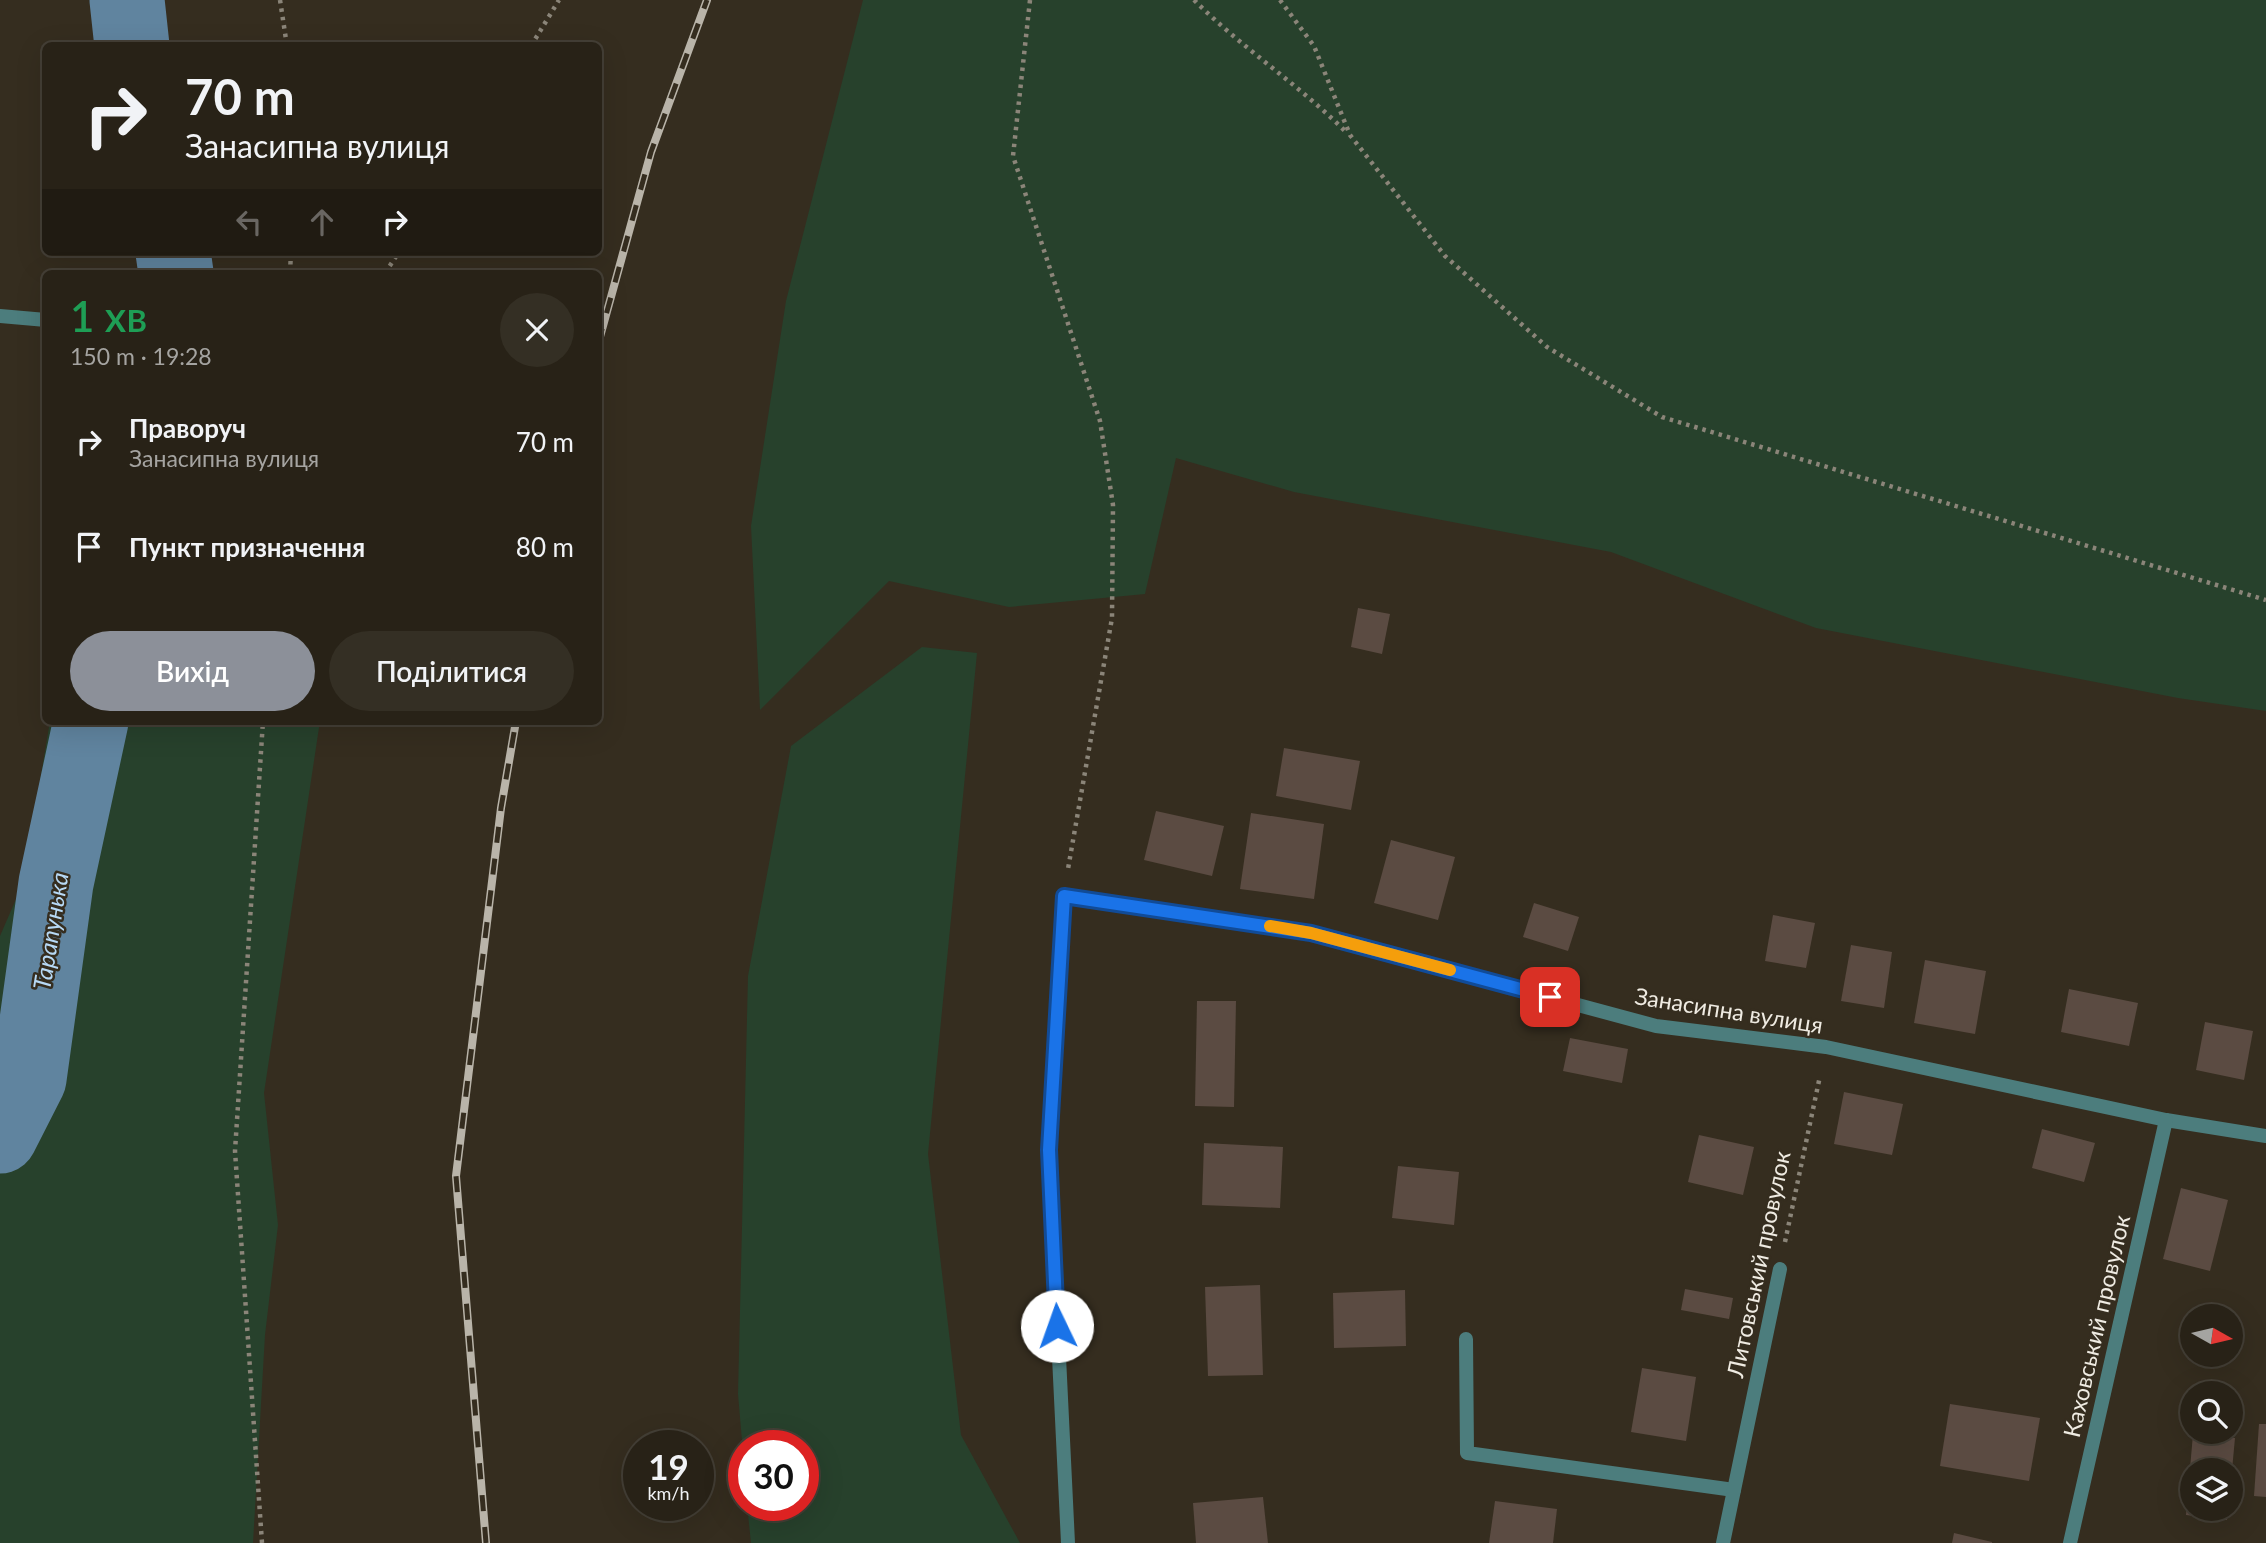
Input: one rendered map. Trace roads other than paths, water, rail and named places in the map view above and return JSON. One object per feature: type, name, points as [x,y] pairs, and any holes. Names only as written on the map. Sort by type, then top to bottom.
[{"type":"street","points":[[0,316],[42,320]]},
{"type":"street","name":"Занасипна вулиця","points":[[1068,1543],[1049,1150],[1064,896],[1311,933],[1656,1026],[1826,1048],[2166,1120],[2266,1136]]},
{"type":"street","name":"Каховський провулок","points":[[2070,1543],[2166,1120]]},
{"type":"street","name":"Литовський провулок","points":[[1723,1543],[1780,1269]]},
{"type":"street","points":[[1466,1339],[1466,1453],[1734,1490]]},
{"type":"waterway","name":"Тарапунька","points":[[127,0],[132,42]]},
{"type":"waterway","name":"Тарапунька","points":[[174,256],[176,270]]},
{"type":"waterway","name":"Тарапунька","points":[[0,1136],[29,1079],[56,883],[90,725]]},
{"type":"railway","points":[[602,330],[651,152],[707,0]]},
{"type":"railway","points":[[486,1543],[456,1176],[501,808],[515,725]]}]
